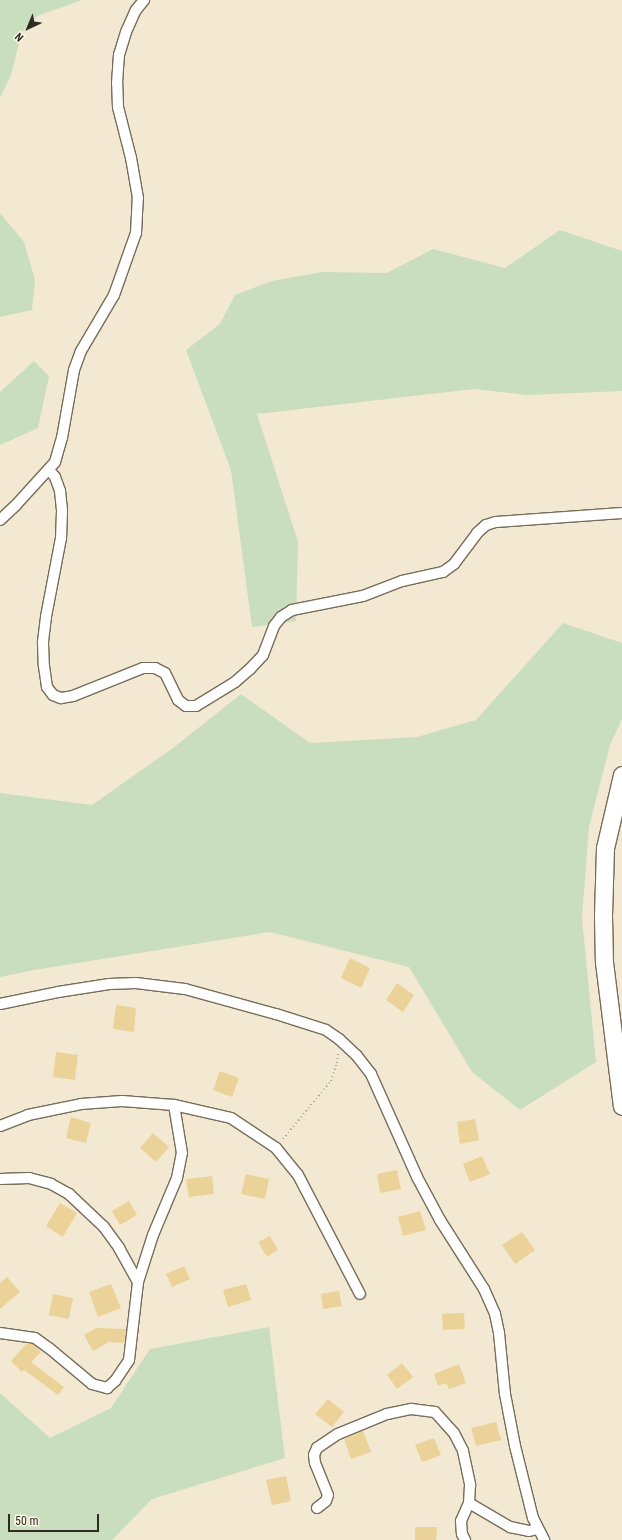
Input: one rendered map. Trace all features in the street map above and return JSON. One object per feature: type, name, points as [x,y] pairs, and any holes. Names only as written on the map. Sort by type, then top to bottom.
[{"type":"main road","points":[[622,775],[605,848],[603,916],[604,962],[622,1106]]},
{"type":"street","points":[[0,520],[50,470],[55,462],[60,445],[70,387],[81,351],[114,295],[136,233],[138,198],[131,158],[118,107],[117,83],[119,55],[126,32],[136,10],[144,0]]},
{"type":"street","points":[[50,470],[55,477],[60,490],[62,538],[46,617],[43,643],[44,666],[47,687],[53,695],[61,698],[73,696],[143,668],[155,668],[165,673],[178,700],[186,706],[196,706],[235,682],[250,669],[262,655],[274,626],[281,617],[292,610],[363,596],[402,581],[443,572],[454,564],[477,533],[486,525],[496,522],[622,513]]},
{"type":"street","points":[[0,1004],[58,992],[136,983],[185,989],[228,1000],[326,1030],[339,1039],[357,1056],[371,1074],[418,1177],[440,1220],[491,1302],[499,1333],[505,1394],[515,1446],[538,1528],[544,1540]]},
{"type":"street","points":[[0,1126],[28,1115],[81,1104],[122,1102],[174,1105],[231,1118],[276,1148],[298,1175],[360,1294]]},
{"type":"street","points":[[0,1333],[35,1338],[92,1384],[107,1388],[116,1381],[128,1360],[138,1282],[153,1235],[178,1172],[182,1153],[174,1105]]},
{"type":"street","points":[[0,1179],[29,1178],[51,1184],[69,1194],[104,1227],[119,1248],[138,1282]]},
{"type":"street","points":[[317,1508],[326,1501],[328,1495],[314,1463],[314,1455],[317,1448],[338,1434],[387,1414],[411,1409],[435,1412],[454,1433],[463,1451],[469,1477],[469,1504],[462,1522],[462,1534],[465,1540]]},
{"type":"street","points":[[469,1504],[510,1528],[528,1531],[538,1528]]},
{"type":"path","points":[[276,1148],[303,1113],[331,1081],[337,1064],[339,1039]]},
{"type":"green space","points":[[0,0],[82,0],[37,16],[22,32],[11,75],[0,98]]},
{"type":"green space","points":[[0,213],[24,242],[35,280],[32,310],[0,317]]},
{"type":"green space","points":[[560,230],[622,251],[622,391],[528,395],[474,389],[257,414],[298,542],[296,621],[252,627],[231,470],[186,350],[220,324],[235,295],[272,281],[323,272],[387,273],[433,249],[505,268]]},
{"type":"green space","points":[[34,361],[49,376],[38,428],[0,445],[0,392]]},
{"type":"green space","points":[[563,623],[622,643],[622,719],[610,745],[589,827],[582,918],[596,1062],[520,1110],[472,1072],[409,967],[270,932],[34,970],[0,977],[0,793],[92,805],[173,748],[241,694],[310,743],[417,737],[476,720]]},
{"type":"green space","points":[[269,1327],[285,1458],[152,1499],[112,1540],[0,1540],[0,1393],[50,1438],[111,1408],[150,1349]]},
{"type":"building","points":[[350,958],[370,968],[361,988],[341,978]]},
{"type":"building","points":[[397,983],[414,995],[403,1012],[386,1000]]},
{"type":"building","points":[[116,1005],[136,1008],[134,1032],[113,1029]]},
{"type":"building","points":[[56,1052],[78,1055],[75,1080],[53,1077]]},
{"type":"building","points":[[220,1071],[239,1078],[232,1097],[213,1090]]},
{"type":"building","points":[[71,1117],[91,1123],[86,1143],[66,1138]]},
{"type":"building","points":[[475,1119],[479,1140],[460,1144],[457,1122]]},
{"type":"building","points":[[153,1133],[169,1147],[156,1162],[140,1148]]},
{"type":"building","points":[[482,1156],[490,1174],[470,1182],[463,1164]]},
{"type":"building","points":[[397,1170],[401,1189],[380,1193],[377,1174]]},
{"type":"building","points":[[246,1174],[269,1179],[265,1199],[241,1194]]},
{"type":"building","points":[[212,1176],[214,1194],[189,1197],[186,1179]]},
{"type":"building","points":[[129,1201],[137,1215],[120,1225],[112,1211]]},
{"type":"building","points":[[60,1203],[77,1213],[63,1237],[46,1226]]},
{"type":"building","points":[[420,1211],[426,1230],[403,1236],[398,1217]]},
{"type":"building","points":[[522,1232],[535,1250],[515,1264],[502,1245]]},
{"type":"building","points":[[270,1236],[278,1250],[267,1257],[258,1242]]},
{"type":"building","points":[[184,1266],[190,1279],[172,1287],[166,1274]]},
{"type":"building","points":[[7,1277],[20,1292],[0,1309],[0,1283]]},
{"type":"building","points":[[111,1284],[121,1308],[98,1317],[89,1292]]},
{"type":"building","points":[[246,1284],[251,1300],[228,1307],[223,1290]]},
{"type":"building","points":[[339,1291],[342,1306],[323,1309],[321,1294]]},
{"type":"building","points":[[53,1294],[73,1298],[69,1319],[49,1315]]},
{"type":"building","points":[[464,1313],[465,1329],[443,1330],[442,1314]]},
{"type":"building","points":[[96,1328],[126,1329],[124,1343],[109,1342],[93,1351],[84,1335]]},
{"type":"building","points":[[27,1343],[33,1344],[41,1352],[31,1362],[64,1387],[58,1395],[24,1370],[22,1372],[11,1361]]},
{"type":"building","points":[[402,1363],[413,1377],[397,1389],[387,1375]]},
{"type":"building","points":[[459,1364],[466,1383],[449,1389],[446,1383],[438,1386],[434,1374]]},
{"type":"building","points":[[328,1399],[344,1412],[332,1427],[315,1414]]},
{"type":"building","points":[[496,1422],[501,1440],[476,1446],[471,1428]]},
{"type":"building","points":[[363,1431],[371,1452],[351,1459],[344,1439]]},
{"type":"building","points":[[434,1438],[441,1455],[422,1462],[415,1445]]},
{"type":"building","points":[[286,1476],[291,1501],[272,1505],[266,1480]]},
{"type":"building","points":[[415,1527],[437,1527],[436,1540],[415,1540]]}]
